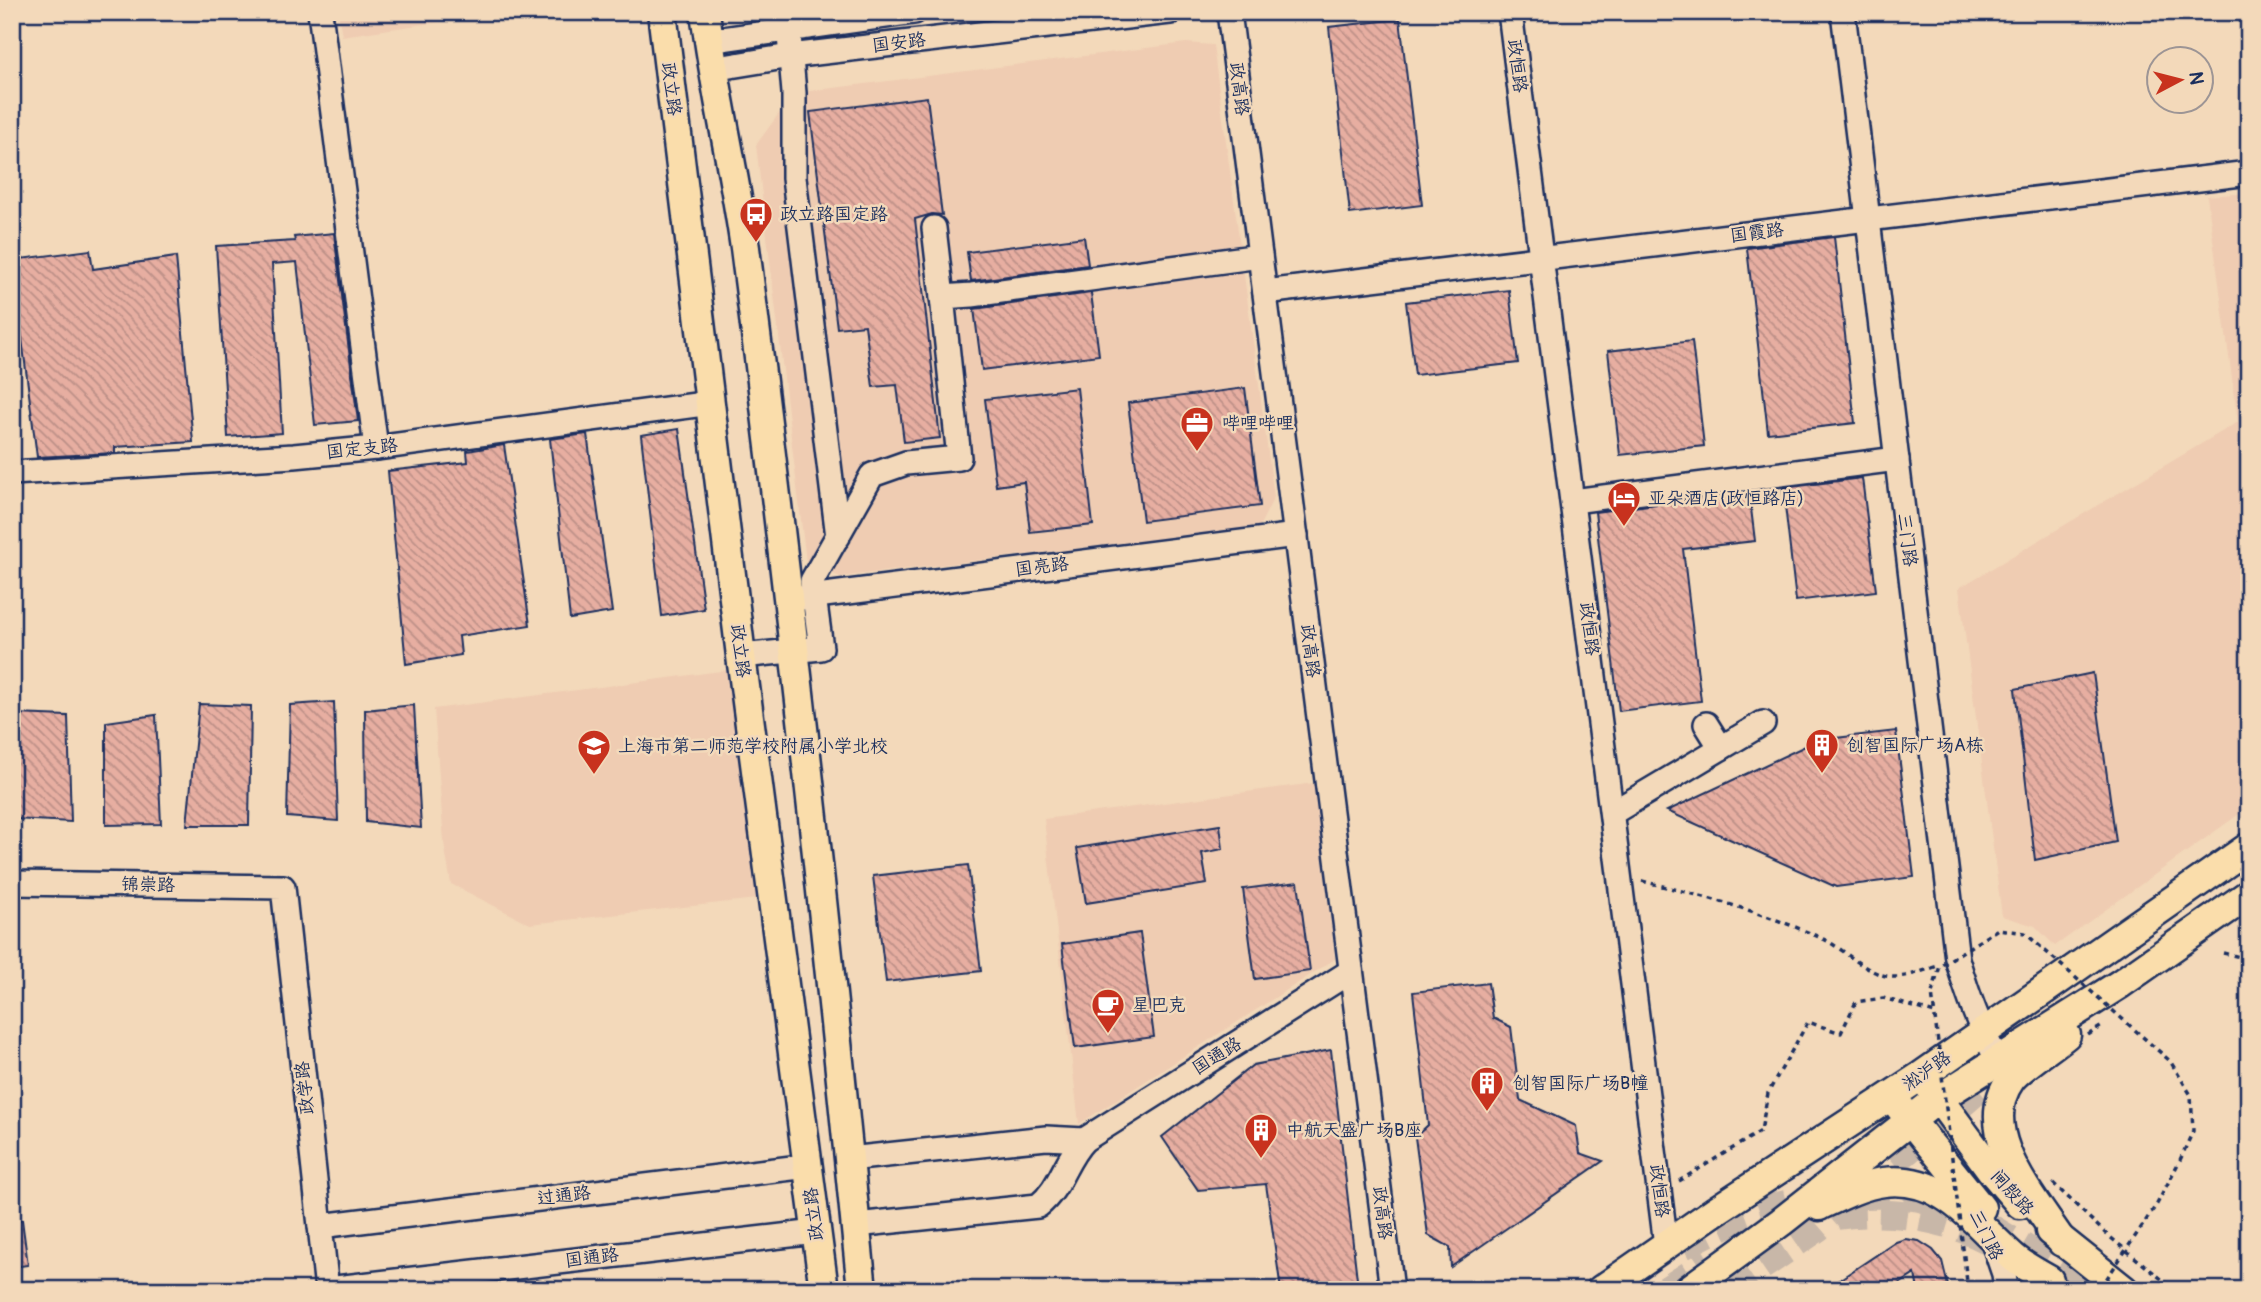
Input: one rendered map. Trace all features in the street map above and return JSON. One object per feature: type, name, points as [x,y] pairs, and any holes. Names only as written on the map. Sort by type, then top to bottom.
[{"type":"main road","name":"政立路","points":[[662,12],[741,656],[824,1290]]},
{"type":"main road","points":[[705,12],[712,69],[744,244],[801,598],[793,650],[862,1290]]},
{"type":"main road","name":"淞沪路","points":[[1601,1290],[1921,1076],[2249,847]]},
{"type":"main road","name":"淞沪路","points":[[1688,1290],[1781,1222],[1939,1098],[1998,1060],[2123,997],[2249,894]]},
{"type":"main road","points":[[2062,1242],[2009,1161],[1999,1126],[2000,1104],[2012,1078],[2088,1017],[2123,997]]},
{"type":"main road","name":"闸殷路","points":[[1921,1076],[1991,1170],[2031,1216],[2124,1290]]},
{"type":"main road","name":"闸殷路","points":[[1890,1096],[1959,1182],[2054,1285]]},
{"type":"main road","points":[[1781,1222],[1857,1188],[1885,1182],[1921,1183],[1950,1198],[2016,1260],[2054,1285]]},
{"type":"street","points":[[320,12],[376,448]]},
{"type":"street","name":"国安路","points":[[708,41],[787,21],[914,12]]},
{"type":"street","name":"国安路","points":[[712,69],[790,56],[1170,12]]},
{"type":"street","name":"政高路","points":[[1229,12],[1392,1290]]},
{"type":"street","name":"政恒路","points":[[1510,12],[1666,1245]]},
{"type":"street","name":"三门路","points":[[1843,12],[1958,959],[1968,998],[1982,1032],[1998,1060]]},
{"type":"street","points":[[787,21],[794,93],[793,178],[838,537]]},
{"type":"street","name":"国霞路","points":[[1265,292],[2249,173]]},
{"type":"street","points":[[801,598],[873,475],[906,463],[959,458],[934,228]]},
{"type":"street","points":[[942,297],[998,292],[1260,256]]},
{"type":"street","name":"国定支路","points":[[12,473],[294,456],[376,448],[711,403]]},
{"type":"street","points":[[1573,501],[1896,459]]},
{"type":"street","name":"国亮路","points":[[801,598],[1296,535]]},
{"type":"street","points":[[741,656],[793,650]]},
{"type":"street","points":[[1612,813],[1763,723]]},
{"type":"street","points":[[1706,724],[1721,748]]},
{"type":"street","name":"锦崇路","points":[[12,883],[283,887]]},
{"type":"street","name":"政学路","points":[[283,887],[327,1290]]},
{"type":"street","name":"国通路","points":[[856,1225],[1038,1206],[1047,1199],[1072,1152],[1084,1140],[1351,971]]},
{"type":"street","points":[[849,1159],[1046,1139],[1084,1140]]},
{"type":"street","name":"过通路","points":[[320,1226],[808,1166]]},
{"type":"street","name":"三门路","points":[[1959,1182],[1991,1237],[2004,1274],[2006,1290]]},
{"type":"street","name":"国通路","points":[[327,1290],[816,1231]]},
{"type":"path","points":[[1619,876],[1720,900],[1824,939],[1862,966],[1884,976],[1898,978],[1940,966],[1998,929],[2025,933],[2170,1061],[2191,1096],[2193,1131],[2180,1160],[2157,1205],[2099,1290]]},
{"type":"path","points":[[2223,953],[2249,959]]},
{"type":"path","points":[[1940,966],[1932,993],[1968,1290]]},
{"type":"path","points":[[2115,1017],[2123,997]]},
{"type":"path","points":[[1659,1193],[1761,1130],[1768,1094],[1808,1021],[1841,1033],[1856,1002],[1883,998],[1935,1013]]},
{"type":"path","points":[[2083,1039],[2104,1024]]},
{"type":"path","points":[[2051,1182],[2105,1233],[2175,1290]]},
{"type":"path","points":[[27,1290],[57,1286],[58,1290]]},
{"type":"shaded area","points":[[338,12],[501,12],[501,13],[342,36]]},
{"type":"shaded area","points":[[1186,43],[1213,45],[1274,497],[1259,527],[840,577],[806,562],[756,145],[794,93]]},
{"type":"shaded area","points":[[2249,193],[2249,807],[2055,946],[2035,926],[2002,916],[1959,588],[2238,422],[2207,196]]},
{"type":"shaded area","name":"上海市第二师范学校附属小学北校","points":[[736,669],[765,898],[530,924],[451,884],[444,843],[434,709]]},
{"type":"shaded area","points":[[1314,783],[1335,959],[1079,1124],[1044,819]]},
{"type":"building","points":[[1400,19],[1422,205],[1350,214],[1329,27]]},
{"type":"building","points":[[927,97],[942,215],[932,214],[915,219],[940,438],[904,442],[897,385],[873,387],[865,325],[837,328],[810,112]]},
{"type":"building","points":[[334,233],[358,421],[315,425],[297,262],[272,264],[282,433],[228,437],[216,246],[295,241],[294,237]]},
{"type":"building","points":[[1084,237],[1088,265],[971,281],[967,252]]},
{"type":"building","points":[[1834,237],[1855,423],[1768,433],[1747,248]]},
{"type":"building","points":[[90,250],[93,269],[176,257],[193,442],[115,447],[115,453],[37,457],[12,260]]},
{"type":"building","points":[[1509,290],[1518,363],[1415,375],[1406,302]]},
{"type":"building","points":[[1091,293],[1099,355],[982,370],[974,309]]},
{"type":"building","points":[[1692,341],[1704,446],[1620,455],[1608,351]]},
{"type":"building","points":[[1077,388],[1093,525],[1030,532],[1024,482],[996,486],[985,399]]},
{"type":"building","points":[[1245,388],[1260,506],[1143,521],[1128,403]]},
{"type":"building","points":[[679,429],[704,609],[662,616],[641,435]]},
{"type":"building","points":[[587,434],[612,612],[570,619],[550,439]]},
{"type":"building","points":[[504,445],[530,625],[459,636],[461,655],[406,664],[388,471],[468,462],[467,451]]},
{"type":"building","points":[[1862,478],[1876,591],[1796,601],[1783,488]]},
{"type":"building","points":[[1749,492],[1755,541],[1683,549],[1701,701],[1619,711],[1595,512]]},
{"type":"building","points":[[2093,673],[2116,842],[2035,860],[2015,689]]},
{"type":"building","points":[[334,702],[338,821],[287,817],[290,705]]},
{"type":"building","points":[[199,704],[251,706],[249,825],[187,825]]},
{"type":"building","points":[[414,705],[421,828],[366,822],[365,710]]},
{"type":"building","points":[[15,714],[68,716],[71,822],[14,819]]},
{"type":"building","points":[[156,715],[161,824],[106,825],[106,722]]},
{"type":"building","name":"创智国际广场A栋","points":[[1896,731],[1914,877],[1836,887],[1667,811],[1818,740]]},
{"type":"building","points":[[1220,825],[1223,849],[1202,853],[1207,884],[1086,903],[1077,848]]},
{"type":"building","points":[[968,865],[981,971],[886,982],[873,876]]},
{"type":"building","points":[[1298,882],[1310,971],[1255,979],[1243,889]]},
{"type":"building","points":[[1140,933],[1154,1037],[1075,1048],[1062,944]]},
{"type":"building","name":"创智国际广场B幢","points":[[1488,983],[1493,1018],[1511,1027],[1520,1100],[1576,1126],[1580,1153],[1603,1161],[1451,1267],[1450,1247],[1428,1235],[1415,1137],[1428,1125],[1413,992]]},
{"type":"building","name":"中航天盛广场B座","points":[[1331,1050],[1358,1288],[1281,1290],[1266,1184],[1198,1190],[1162,1137],[1253,1065]]},
{"type":"building","points":[[12,1220],[22,1220],[28,1265],[12,1267]]},
{"type":"building","points":[[1905,1239],[1919,1241],[1933,1250],[1942,1261],[1949,1290],[1918,1290],[1915,1274],[1893,1288],[1886,1282],[1875,1290],[1824,1290],[1896,1242]]},
{"type":"tunnel","points":[[1727,1290],[1818,1228],[2008,1064]]},
{"type":"tunnel","points":[[1862,1195],[1905,1196],[1946,1206]]},
{"type":"tunnel","points":[[1683,1246],[1748,1216],[1782,1205],[1818,1198]]},
{"type":"tunnel","points":[[1837,1216],[1879,1213],[1921,1218],[1962,1229],[2000,1247]]},
{"type":"tunnel","points":[[1986,1225],[2096,1290]]},
{"type":"tunnel","points":[[1666,1290],[1710,1261]]},
{"type":"place","name":"政立路国定路","points":[[756,244]]},
{"type":"place","name":"哔哩哔哩","points":[[1197,453]]},
{"type":"place","name":"亚朵酒店(政恒路店)","points":[[1624,528]]},
{"type":"place","name":"创智国际广场A栋","points":[[1822,775]]},
{"type":"place","name":"上海市第二师范学校附属小学北校","points":[[594,776]]},
{"type":"place","name":"星巴克","points":[[1108,1035]]},
{"type":"place","name":"创智国际广场B幢","points":[[1487,1113]]},
{"type":"place","name":"中航天盛广场B座","points":[[1261,1160]]}]
